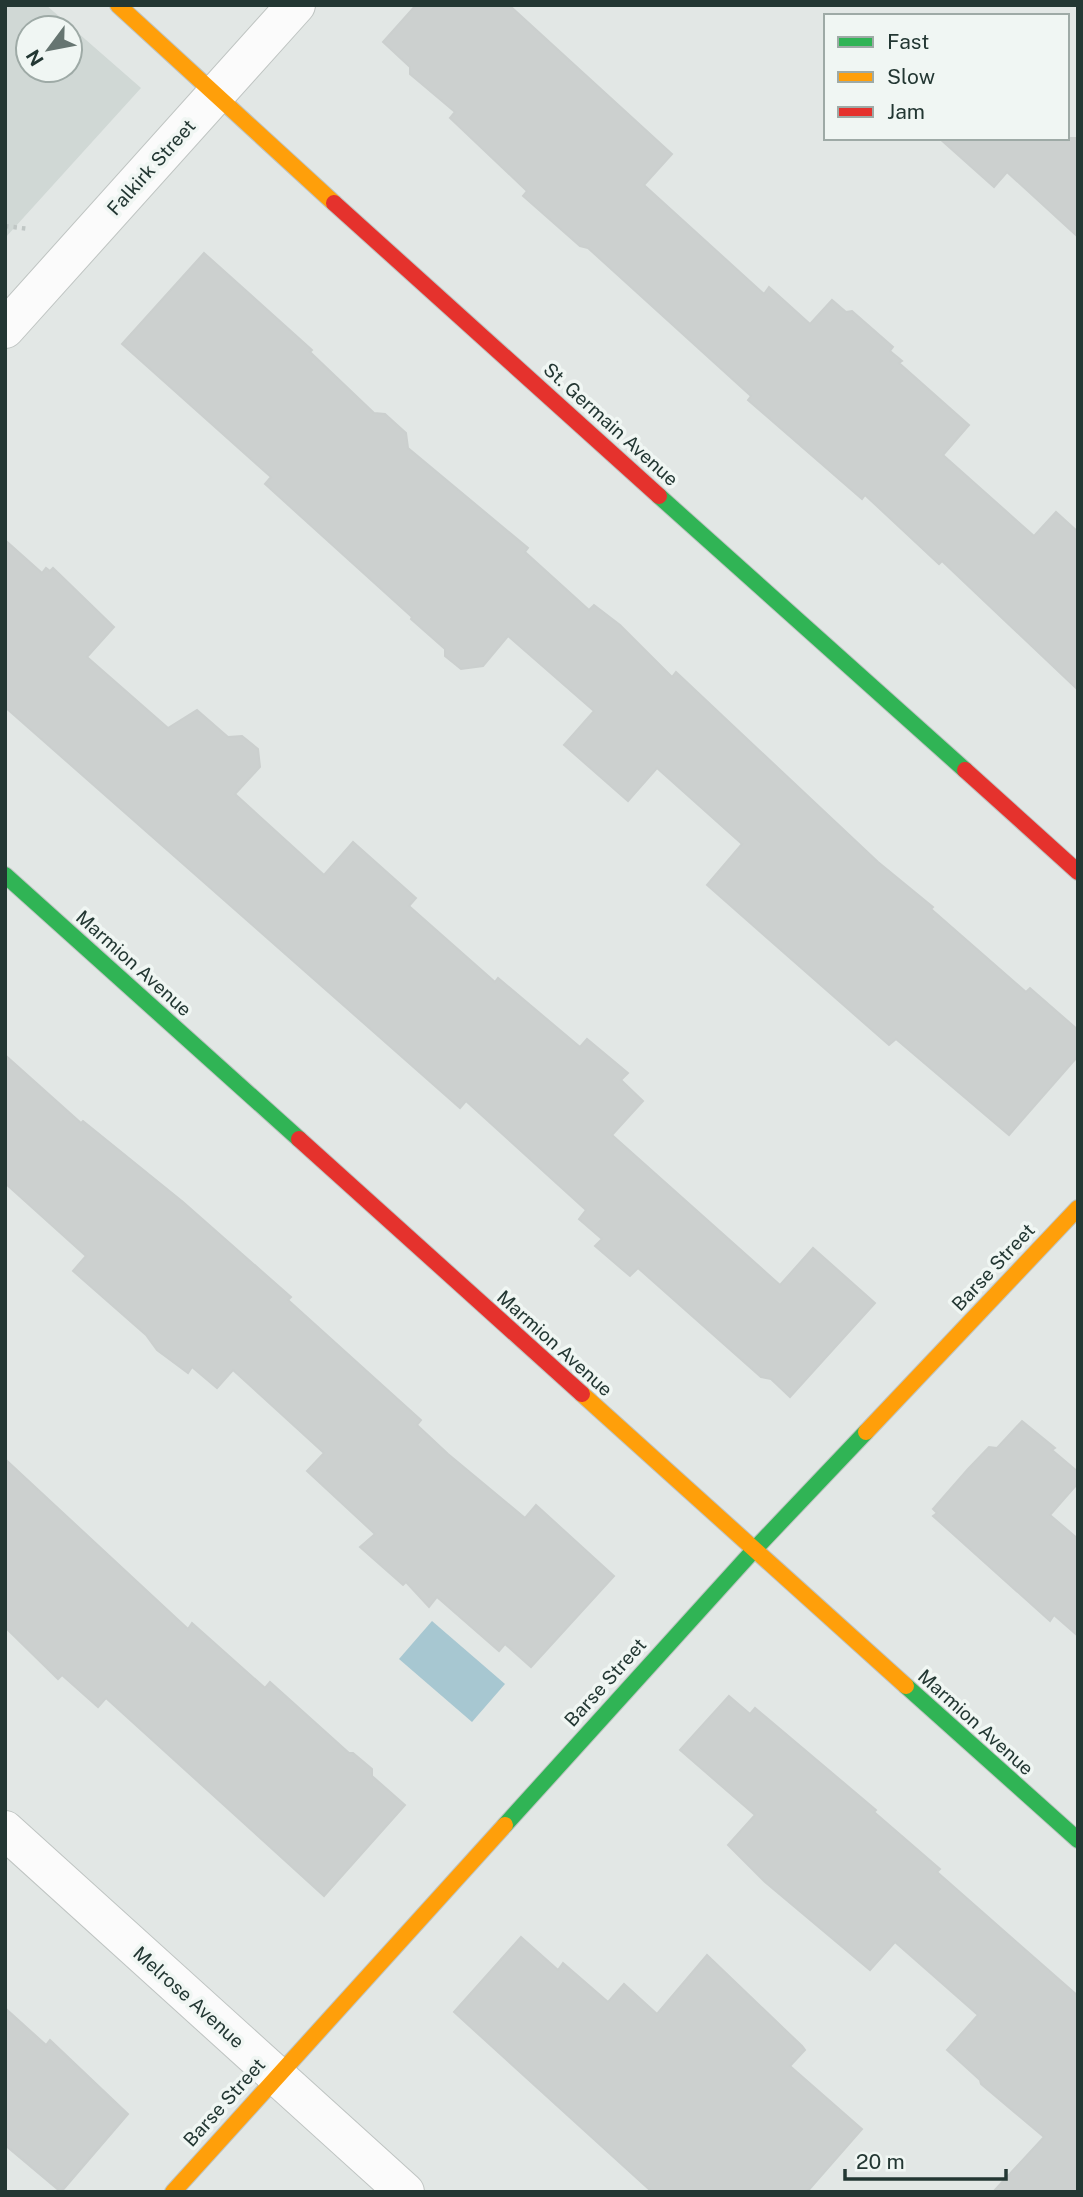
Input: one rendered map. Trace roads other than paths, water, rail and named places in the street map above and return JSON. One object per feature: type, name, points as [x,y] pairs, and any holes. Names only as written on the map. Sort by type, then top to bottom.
[{"type":"street","name":"St. Germain Avenue","points":[[118,5],[215,96],[1078,872]]},
{"type":"street","name":"Falkirk Street","points":[[5,329],[296,5]]},
{"type":"street","name":"Marmion Avenue","points":[[5,875],[753,1551],[1078,1840]]},
{"type":"street","name":"Barse Street","points":[[173,2192],[275,2076],[753,1551],[1078,1208]]},
{"type":"street","name":"Melrose Avenue","points":[[5,1830],[405,2192]]},
{"type":"water","points":[[432,1621],[505,1684],[472,1722],[399,1659]]}]
